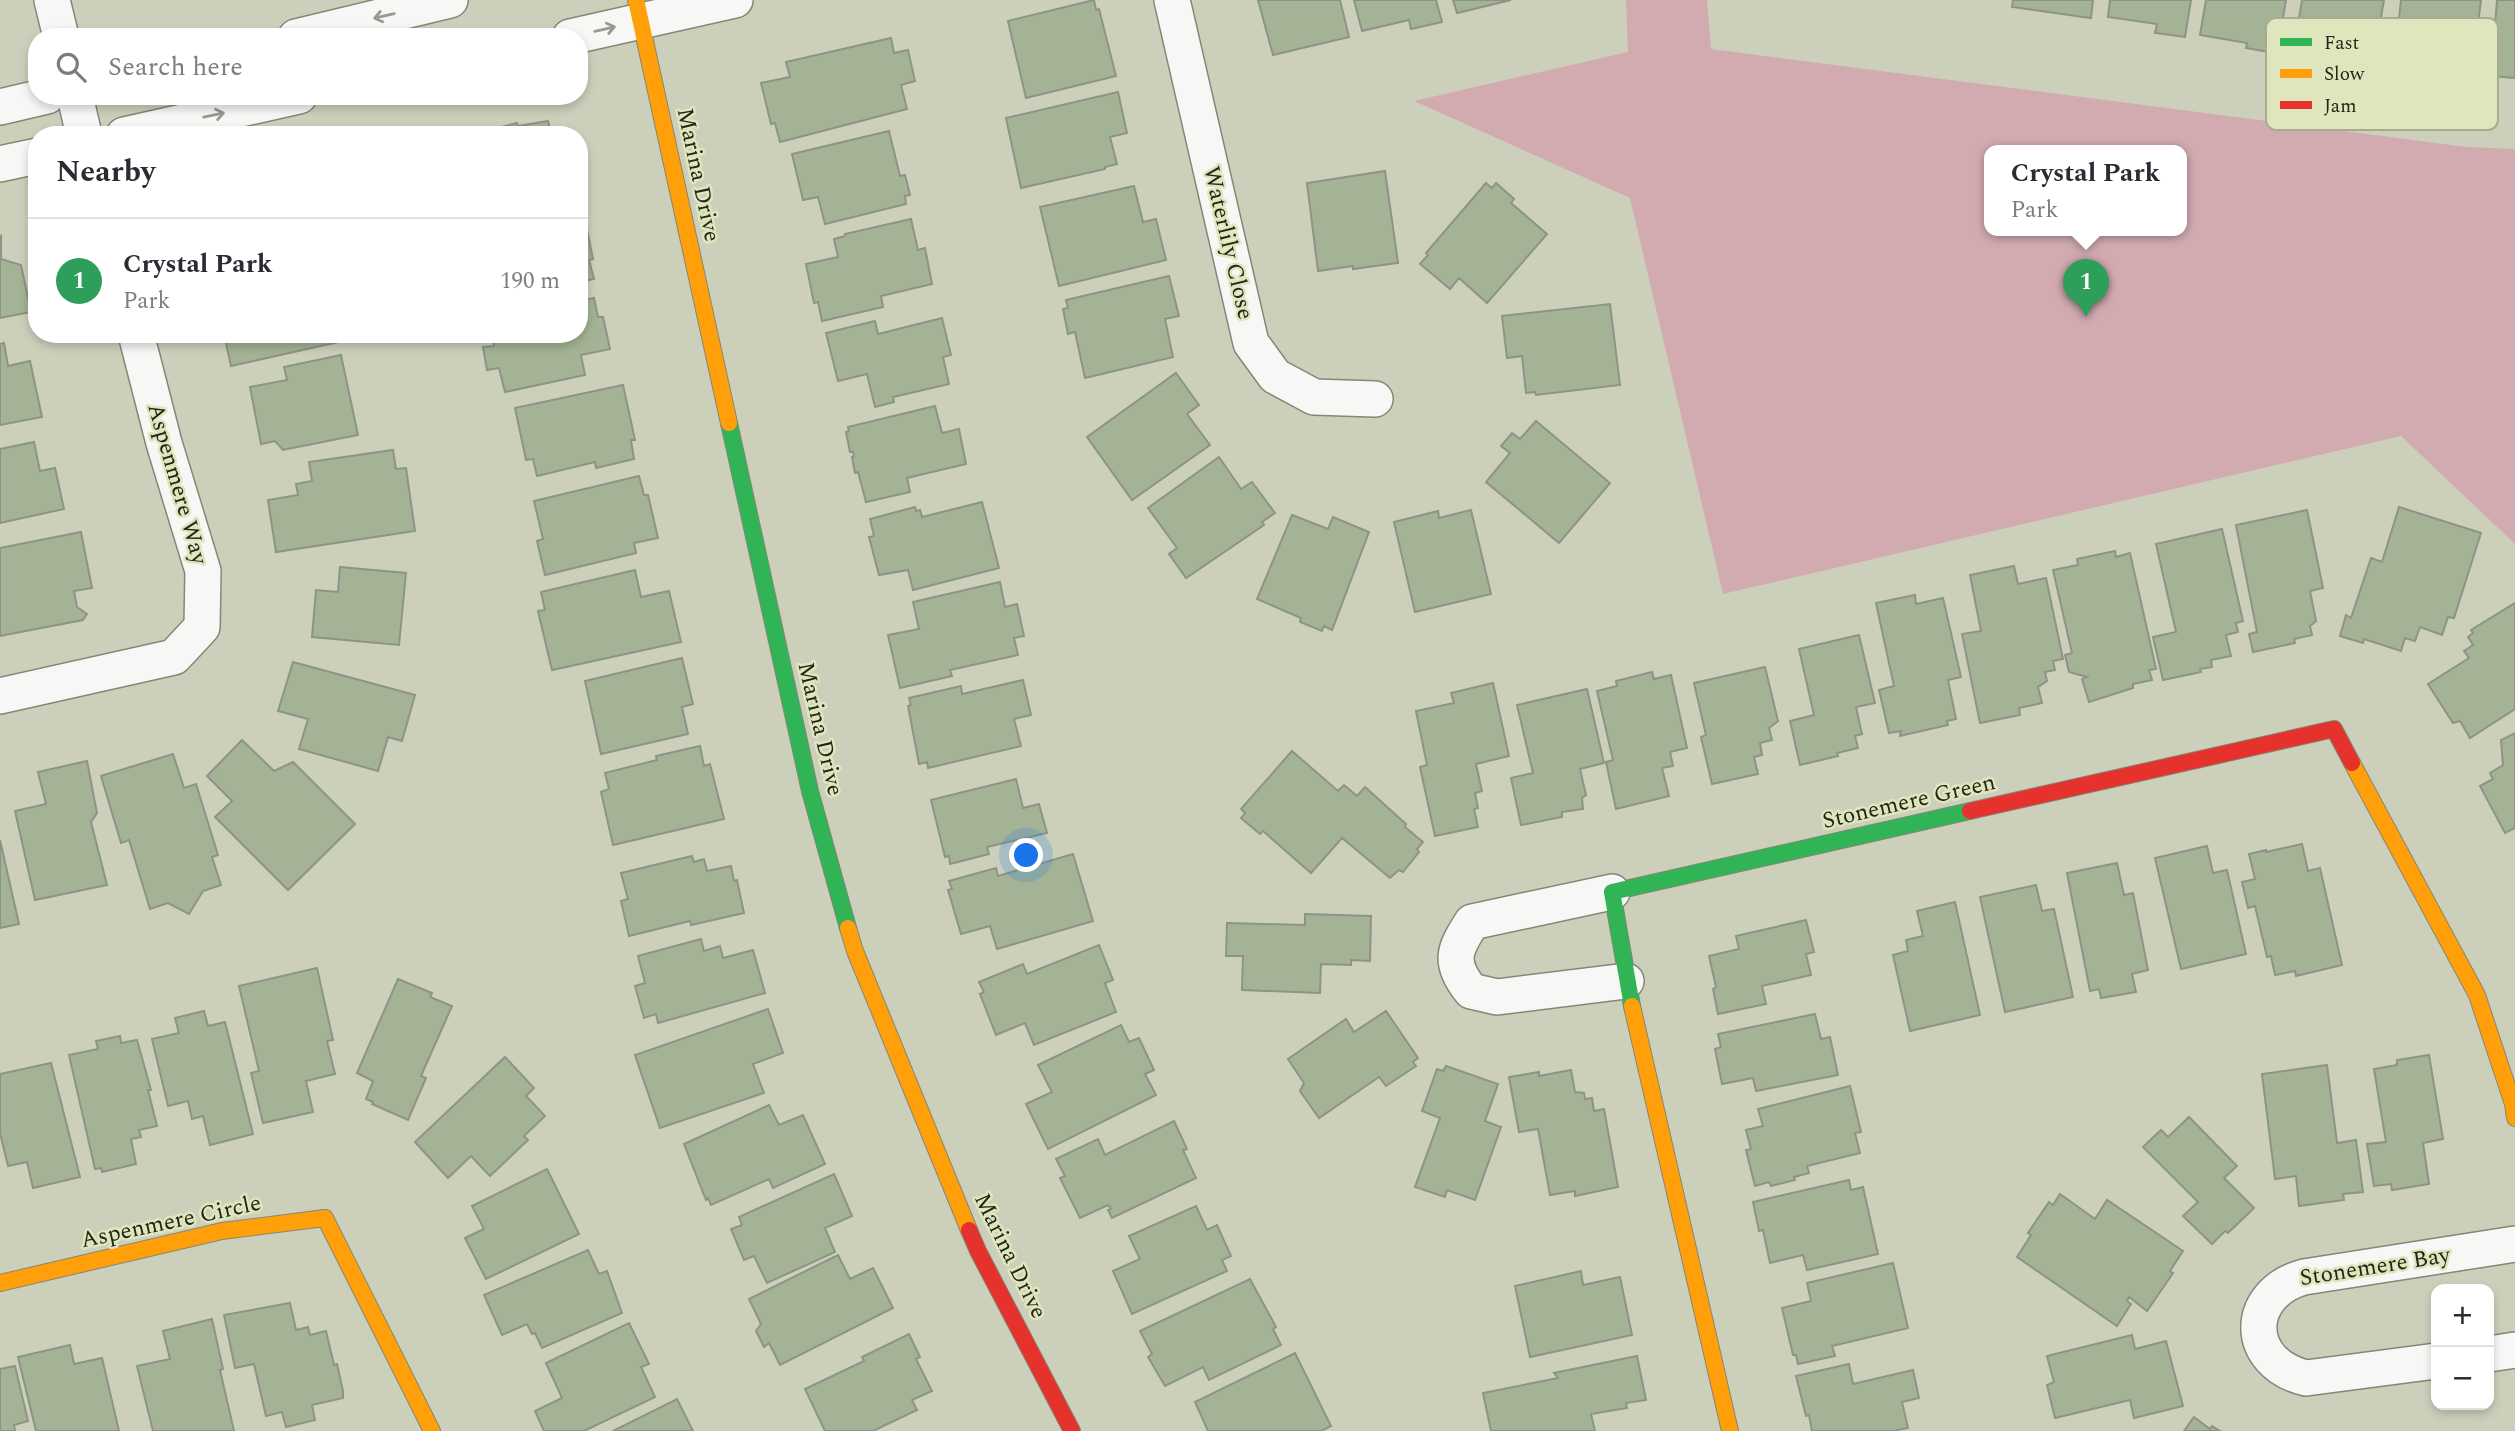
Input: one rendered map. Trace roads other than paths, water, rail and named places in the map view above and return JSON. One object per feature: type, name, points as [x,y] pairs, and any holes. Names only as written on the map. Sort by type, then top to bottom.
[{"type":"street","points":[[52,0],[59,28]]},
{"type":"street","points":[[333,28],[450,0]]},
{"type":"street","points":[[588,30],[638,10],[735,0]]},
{"type":"street","name":"Waterlily Close","points":[[1172,0],[1251,343],[1275,376],[1314,397],[1375,399]]},
{"type":"street","name":"Marina Drive","points":[[638,10],[810,791],[855,951],[978,1251],[1072,1431]]},
{"type":"street","points":[[0,107],[28,100]]},
{"type":"street","points":[[77,105],[81,126]]},
{"type":"street","points":[[164,126],[259,105]]},
{"type":"street","points":[[0,164],[28,158]]},
{"type":"street","name":"Aspenmere Way","points":[[0,695],[174,657],[202,626],[203,571],[164,443],[138,343]]},
{"type":"street","name":"Stonemere Green","points":[[1612,892],[2333,729],[2477,995],[2515,1118]]},
{"type":"street","points":[[1626,981],[1497,996],[1471,991],[1456,965],[1457,946],[1472,922],[1612,892],[1626,981],[1730,1431]]},
{"type":"street","name":"Aspenmere Circle","points":[[0,1283],[222,1231],[325,1218],[432,1431]]},
{"type":"street","name":"Stonemere Bay","points":[[2431,1362],[2306,1378],[2289,1374],[2275,1364],[2264,1350],[2259,1334],[2259,1318],[2265,1303],[2275,1290],[2288,1281],[2515,1244]]},
{"type":"street","points":[[2494,1353],[2515,1350]]},
{"type":"place","name":"Crystal Park","points":[[2086,317]]}]
